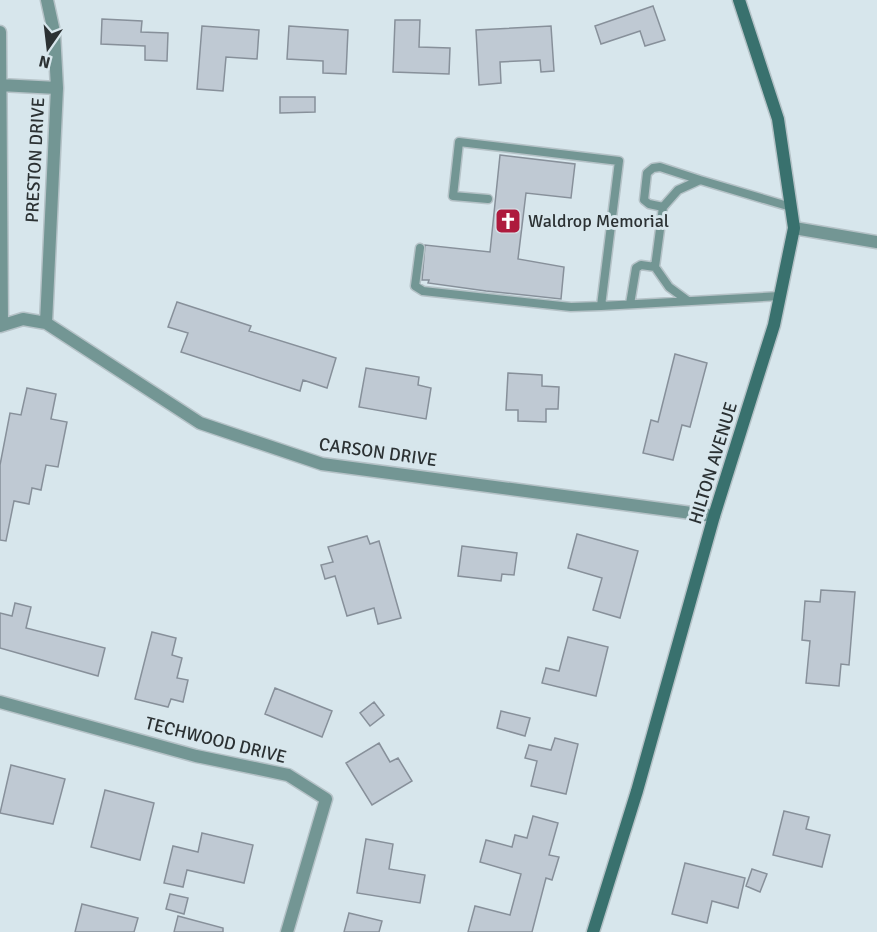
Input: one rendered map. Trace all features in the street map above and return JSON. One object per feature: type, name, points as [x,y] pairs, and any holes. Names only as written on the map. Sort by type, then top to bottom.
[{"type":"street","name":"PRESTON DRIVE","points":[[46,322],[57,88],[54,32],[47,0]]},
{"type":"street","name":"HILTON AVENUE","points":[[593,932],[637,791],[714,516],[774,326],[794,228],[778,119],[739,0]]},
{"type":"street","name":"PRESTON DRIVE","points":[[0,32],[1,326]]},
{"type":"street","points":[[0,85],[57,88]]},
{"type":"street","points":[[794,228],[877,242]]},
{"type":"street","points":[[1,326],[23,319],[46,322]]},
{"type":"street","name":"CARSON DRIVE","points":[[46,322],[200,423],[322,464],[714,516]]},
{"type":"street","name":"TECHWOOD DRIVE","points":[[0,702],[196,756],[288,776],[308,786],[326,799],[287,932]]},
{"type":"lane","points":[[488,199],[453,196],[459,142],[619,160],[601,306]]},
{"type":"lane","points":[[663,207],[649,204],[644,200],[647,173],[653,168],[660,167],[790,207]]},
{"type":"lane","points":[[688,301],[669,287],[655,267],[663,207],[678,190],[700,180]]},
{"type":"lane","points":[[420,248],[415,286],[423,291],[571,308],[780,296]]},
{"type":"lane","points":[[630,304],[636,268],[641,265],[655,267]]},
{"type":"building","points":[[653,6],[665,40],[645,46],[640,31],[601,44],[595,26]]},
{"type":"building","points":[[102,19],[142,21],[141,32],[168,33],[167,61],[145,60],[145,46],[101,44]]},
{"type":"building","points":[[395,20],[420,20],[419,47],[450,48],[449,74],[393,72]]},
{"type":"building","points":[[202,26],[259,30],[257,59],[226,57],[223,91],[197,89]]},
{"type":"building","points":[[289,26],[348,30],[346,74],[323,73],[323,61],[287,59]]},
{"type":"building","points":[[551,26],[554,71],[541,72],[540,60],[500,62],[501,83],[479,85],[476,30]]},
{"type":"building","points":[[280,97],[315,97],[315,112],[280,113]]},
{"type":"building","name":"Waldrop Memorial","points":[[500,155],[575,164],[571,198],[526,193],[518,259],[564,267],[561,299],[486,291],[428,283],[429,280],[422,280],[425,245],[490,252]]},
{"type":"building","points":[[177,302],[251,326],[249,331],[336,358],[327,388],[303,380],[300,391],[181,352],[188,333],[168,327]]},
{"type":"building","points":[[675,354],[707,363],[690,427],[682,425],[673,460],[643,453],[651,420],[658,422]]},
{"type":"building","points":[[366,368],[419,377],[418,385],[431,388],[426,419],[359,407]]},
{"type":"building","points":[[508,373],[542,375],[542,386],[559,387],[558,409],[546,409],[546,422],[518,421],[518,410],[506,410]]},
{"type":"building","points":[[27,388],[56,394],[51,419],[67,422],[58,467],[46,465],[41,490],[32,488],[29,504],[14,501],[6,541],[0,540],[0,465],[10,413],[21,415]]},
{"type":"building","points":[[577,534],[638,551],[620,618],[593,610],[602,578],[568,568]]},
{"type":"building","points":[[367,536],[370,544],[379,541],[401,618],[378,624],[374,608],[347,616],[335,576],[325,579],[321,565],[333,562],[328,547]]},
{"type":"building","points":[[462,546],[517,553],[514,575],[502,574],[501,581],[458,576]]},
{"type":"building","points":[[821,590],[855,592],[849,665],[841,664],[839,686],[806,683],[810,641],[802,640],[805,601],[820,602]]},
{"type":"building","points":[[15,603],[31,607],[26,628],[105,648],[98,676],[0,648],[0,613],[12,616]]},
{"type":"building","points":[[152,632],[176,638],[172,655],[182,658],[177,678],[188,680],[183,702],[171,699],[168,707],[135,699]]},
{"type":"building","points":[[568,637],[608,647],[596,696],[542,683],[546,668],[559,671]]},
{"type":"building","points":[[275,688],[332,711],[322,737],[265,714]]},
{"type":"building","points":[[374,702],[384,715],[370,726],[360,713]]},
{"type":"building","points":[[501,711],[530,718],[525,736],[497,728]]},
{"type":"building","points":[[555,738],[578,744],[566,794],[531,786],[537,761],[525,758],[529,745],[551,750]]},
{"type":"building","points":[[379,743],[390,762],[398,758],[412,781],[372,805],[346,763]]},
{"type":"building","points":[[11,765],[65,779],[53,824],[0,813]]},
{"type":"building","points":[[105,790],[154,803],[140,860],[91,847]]},
{"type":"building","points":[[784,811],[809,817],[806,829],[830,835],[822,867],[773,855]]},
{"type":"building","points":[[533,816],[558,823],[549,855],[559,857],[552,880],[546,878],[532,932],[468,932],[475,906],[510,915],[521,874],[480,862],[486,840],[512,847],[515,835],[527,838]]},
{"type":"building","points":[[202,833],[253,845],[244,883],[187,870],[183,887],[164,883],[173,846],[198,852]]},
{"type":"building","points":[[366,839],[393,844],[389,869],[425,875],[420,903],[357,893]]},
{"type":"building","points":[[685,863],[745,878],[738,908],[712,901],[707,923],[672,914]]},
{"type":"building","points":[[752,869],[767,874],[760,892],[746,886]]},
{"type":"building","points":[[170,894],[188,898],[184,914],[166,909]]},
{"type":"building","points":[[82,904],[138,918],[134,932],[75,932]]},
{"type":"building","points":[[349,913],[382,921],[379,932],[344,932]]},
{"type":"building","points":[[178,916],[223,928],[223,932],[174,932]]},
{"type":"place","name":"Waldrop Memorial","points":[[508,221]]}]
